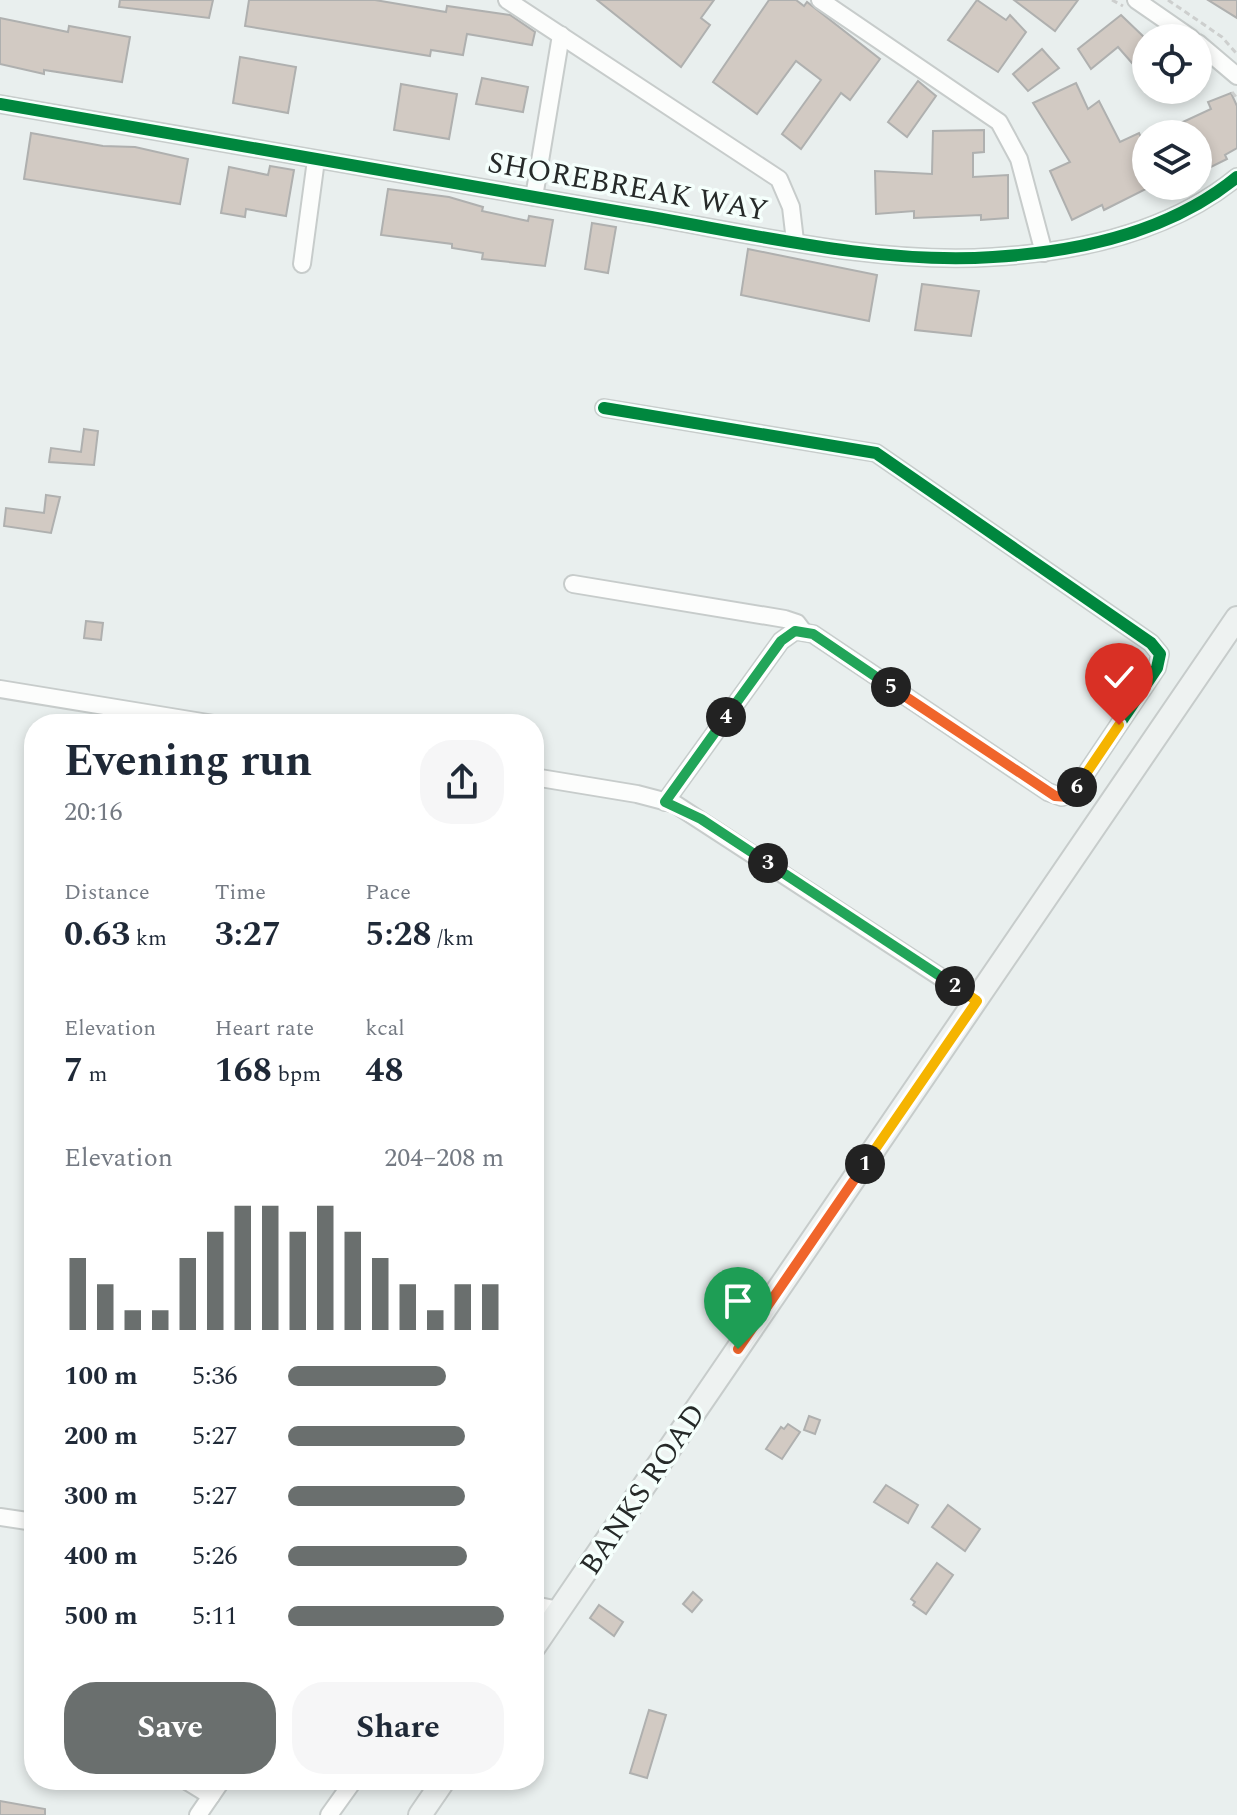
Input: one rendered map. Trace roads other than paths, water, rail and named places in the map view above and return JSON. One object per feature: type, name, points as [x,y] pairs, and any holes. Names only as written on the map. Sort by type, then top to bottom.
[{"type":"street","points":[[507,0],[779,179],[791,207],[795,241]]},
{"type":"street","points":[[820,0],[999,122],[1019,159],[1044,253]]},
{"type":"street","points":[[1136,0],[1171,24]]},
{"type":"street","points":[[534,197],[561,35]]},
{"type":"street","points":[[1212,55],[1237,76]]},
{"type":"street","name":"SHOREBREAK WAY","points":[[0,104],[795,241],[901,255],[989,258],[1044,253],[1115,238],[1178,215],[1237,177]]},
{"type":"street","points":[[302,264],[316,160]]},
{"type":"street","points":[[573,584],[797,623],[803,631],[1048,792],[1062,797],[1075,790],[1160,660],[1157,648],[1151,643],[876,453],[604,408]]},
{"type":"street","name":"BANKS ROAD","points":[[544,1632],[1237,618]]},
{"type":"street","points":[[665,802],[781,641],[789,633],[803,631]]},
{"type":"street","points":[[0,689],[153,714]]},
{"type":"street","points":[[544,779],[665,802],[701,819],[977,1001]]},
{"type":"street","points":[[0,1517],[24,1521]]},
{"type":"street","points":[[544,1607],[559,1610]]},
{"type":"street","points":[[201,1790],[211,1796]]},
{"type":"street","points":[[198,1815],[215,1790]]},
{"type":"street","points":[[329,1815],[347,1790]]},
{"type":"street","points":[[420,1815],[437,1790]]}]
